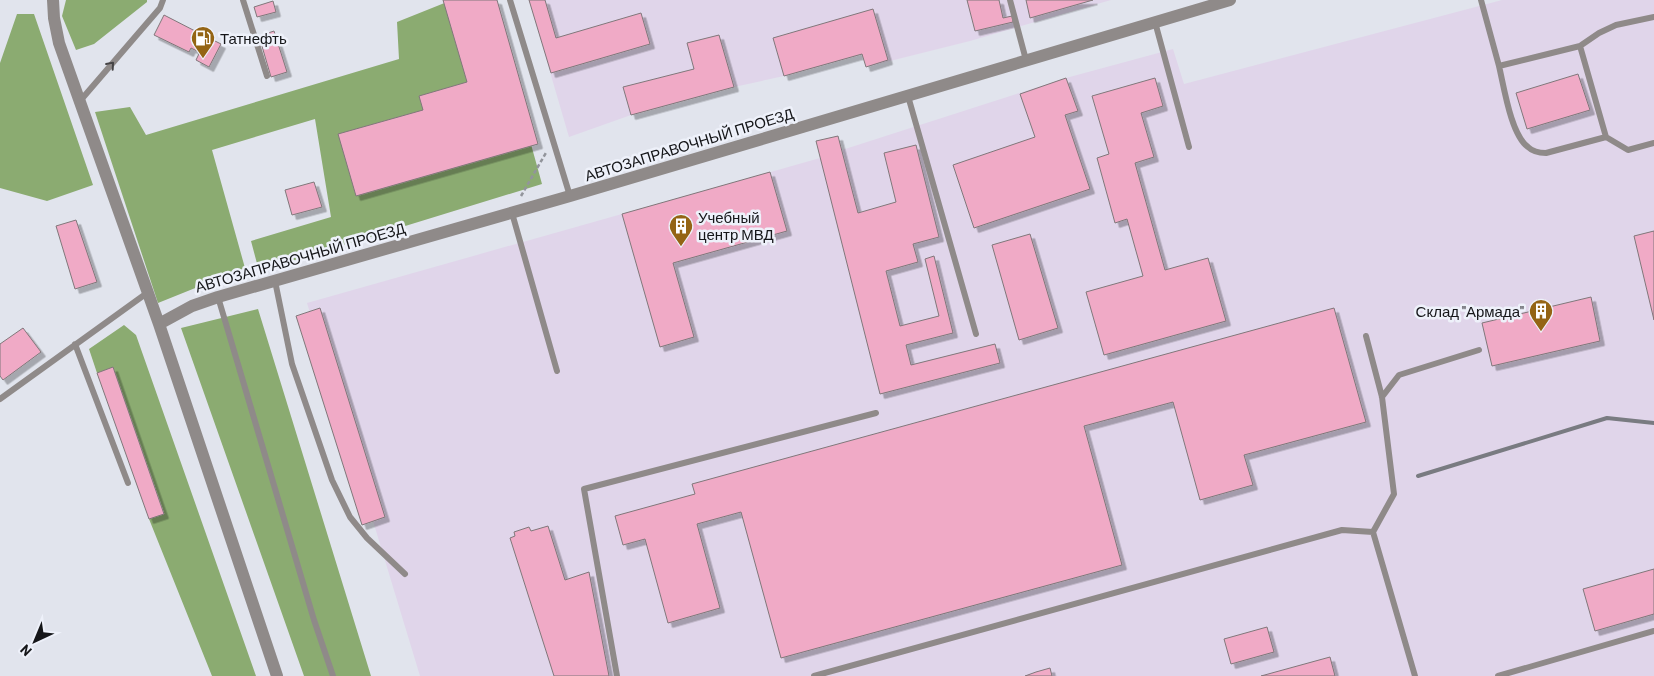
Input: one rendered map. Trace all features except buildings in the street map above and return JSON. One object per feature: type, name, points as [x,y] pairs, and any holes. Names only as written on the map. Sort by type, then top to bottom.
[{"type":"street","points":[[53,0],[59,43],[159,324],[277,676]]},
{"type":"street","name":"АВТОЗАПРАВОЧНЫЙ ПРОЕЗД","points":[[159,324],[192,306],[218,297],[570,196],[1230,0]]},
{"type":"lane","points":[[80,102],[160,8],[163,0]]},
{"type":"lane","points":[[243,0],[267,76]]},
{"type":"lane","points":[[510,0],[570,196]]},
{"type":"lane","points":[[1010,0],[1026,60]]},
{"type":"lane","points":[[1481,0],[1515,130],[1520,140],[1537,152],[1546,154],[1606,137]]},
{"type":"lane","points":[[1499,66],[1580,46],[1599,33],[1616,25],[1654,17]]},
{"type":"lane","points":[[1155,22],[1189,147]]},
{"type":"lane","points":[[1580,46],[1606,137],[1628,150],[1654,143]]},
{"type":"lane","points":[[908,96],[976,334]]},
{"type":"lane","points":[[512,213],[556,371]]},
{"type":"lane","points":[[275,281],[292,364],[332,480],[356,524],[367,538],[405,574]]},
{"type":"lane","points":[[0,399],[147,293]]},
{"type":"lane","points":[[218,297],[314,620],[333,676]]},
{"type":"lane","points":[[1366,336],[1382,397],[1394,494],[1372,532],[1415,676]]},
{"type":"lane","points":[[76,344],[128,483]]},
{"type":"lane","points":[[1382,397],[1399,375],[1479,350]]},
{"type":"lane","points":[[617,676],[584,489],[876,413]]},
{"type":"lane","points":[[814,676],[1342,530],[1372,532]]},
{"type":"lane","points":[[1498,676],[1654,631]]},
{"type":"path","points":[[512,213],[553,140]]},
{"type":"shaded area","points":[[529,0],[1111,0],[970,41],[866,67],[862,54],[631,115],[569,137]]},
{"type":"shaded area","points":[[1502,0],[1654,0],[1654,676],[420,676],[307,303],[820,158],[816,141],[838,136],[842,150],[1066,78],[1173,49],[1184,84]]},
{"type":"green space","points":[[66,0],[147,0],[147,2],[94,44],[76,50],[62,16]]},
{"type":"green space","points":[[452,0],[491,0],[542,184],[259,271],[251,241],[331,217],[315,119],[212,150],[245,268],[158,303],[95,112],[130,107],[146,135],[399,59],[397,22]]},
{"type":"green space","points":[[17,14],[34,14],[93,185],[47,201],[0,188],[0,63]]},
{"type":"green space","points":[[258,309],[371,676],[304,676],[181,328]]},
{"type":"green space","points":[[124,325],[136,335],[256,676],[212,676],[149,519],[164,513],[113,368],[97,373],[89,349]]},
{"type":"railway","points":[[1418,476],[1607,418],[1654,423]]},
{"type":"place","name":"Татнефть","points":[[203,59]]},
{"type":"place","name":"Учебный центр МВД","points":[[681,247]]},
{"type":"place","name":"Склад \"Армада\"","points":[[1541,332]]}]
